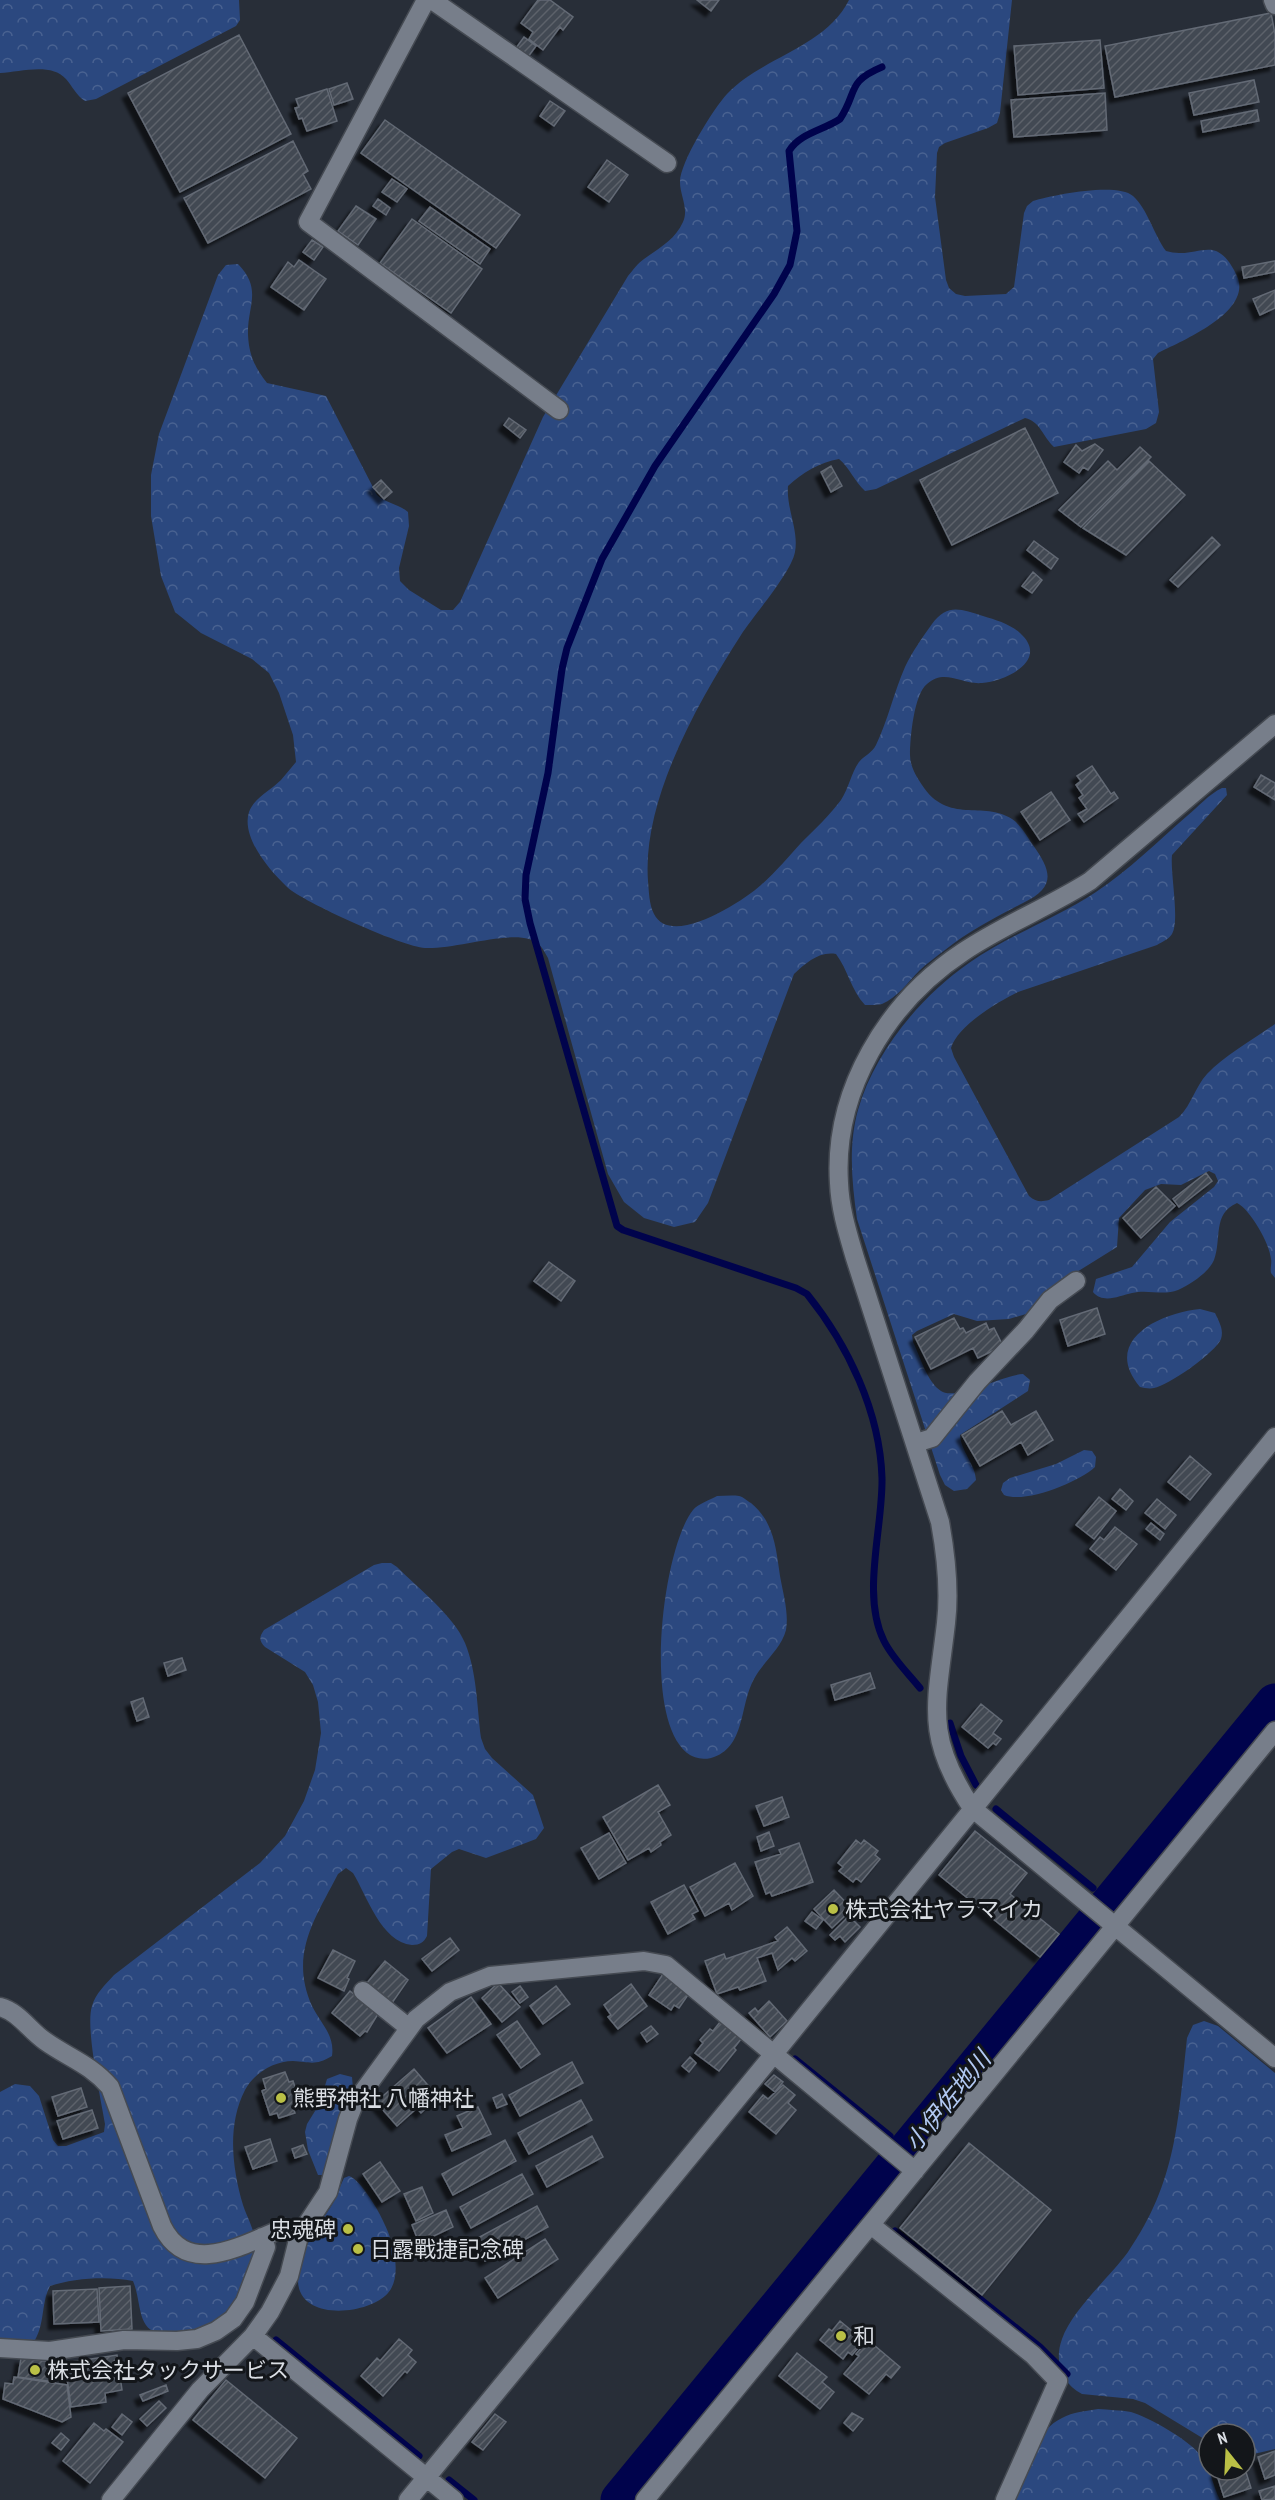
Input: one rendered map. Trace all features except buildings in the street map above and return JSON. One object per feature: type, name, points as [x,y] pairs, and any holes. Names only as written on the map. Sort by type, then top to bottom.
[{"type":"street","points":[[426,0],[308,222],[559,410]]},
{"type":"street","points":[[432,0],[667,163]]},
{"type":"street","points":[[1273,0],[1275,5]]},
{"type":"street","points":[[1275,724],[1090,881],[1061,899],[994,932],[961,953],[930,977],[903,1005],[860,1070],[846,1106],[839,1144],[838,1183],[844,1221],[855,1258],[940,1522],[947,1572],[946,1622],[937,1681],[936,1708],[938,1735],[957,1786],[972,1808],[1275,2058]]},
{"type":"street","points":[[916,1443],[932,1438],[977,1382],[1026,1330],[1050,1300],[1076,1281]]},
{"type":"street","points":[[408,2500],[1275,1437]]},
{"type":"street","points":[[645,2500],[871,2225],[911,2168],[1105,1918],[1275,1731]]},
{"type":"street","points":[[111,2500],[200,2390],[253,2336],[270,2312],[289,2276],[299,2236],[328,2192],[354,2104],[409,2028],[432,2004],[450,1992],[490,1976],[656,1962],[676,1971],[773,2055],[911,2168]]},
{"type":"street","points":[[363,1991],[409,2028]]},
{"type":"street","points":[[0,2007],[14,2013],[45,2041],[97,2072],[110,2087],[162,2226],[168,2238],[177,2247],[192,2254],[209,2255],[284,2228],[299,2236]]},
{"type":"street","points":[[871,2225],[1033,2355],[1058,2381],[1005,2500]]},
{"type":"street","points":[[0,2348],[50,2351],[135,2340],[197,2339],[216,2331],[233,2319],[245,2302],[266,2247],[262,2237]]},
{"type":"street","points":[[253,2336],[454,2500]]},
{"type":"green space","points":[[0,0],[239,0],[240,20],[236,26],[96,99],[85,101],[66,79],[52,71],[35,69],[0,73]]},
{"type":"green space","points":[[849,0],[1012,0],[997,123],[945,143],[939,147],[937,153],[935,197],[946,280],[949,288],[956,294],[965,296],[1006,294],[1014,287],[1024,213],[1033,201],[1069,193],[1100,190],[1125,192],[1133,196],[1142,207],[1166,251],[1184,253],[1207,250],[1216,251],[1225,257],[1235,272],[1239,286],[1236,299],[1227,311],[1199,332],[1158,353],[1153,359],[1159,412],[1156,423],[1146,429],[1054,447],[1034,422],[1025,418],[876,489],[865,491],[839,459],[812,469],[788,486],[796,544],[792,561],[780,582],[741,635],[707,690],[663,785],[654,818],[649,850],[649,894],[654,914],[663,923],[675,926],[707,919],[752,893],[772,875],[841,800],[856,766],[876,745],[901,677],[914,650],[938,617],[949,610],[975,613],[1012,627],[1028,643],[1030,652],[1021,667],[1002,678],[975,683],[940,677],[927,684],[919,697],[912,728],[910,759],[912,767],[922,785],[943,805],[966,810],[989,811],[1015,821],[1044,863],[1048,878],[1046,885],[1034,897],[954,943],[922,968],[897,994],[882,1004],[865,1005],[856,993],[836,954],[818,956],[794,974],[708,1203],[695,1222],[674,1227],[644,1218],[624,1202],[608,1174],[548,958],[538,944],[519,937],[437,948],[413,946],[332,913],[297,894],[272,872],[258,852],[249,832],[249,812],[255,802],[281,780],[296,762],[293,735],[279,693],[269,673],[252,659],[201,633],[175,612],[161,576],[151,516],[151,475],[159,434],[218,275],[226,265],[238,264],[246,273],[252,290],[248,335],[251,355],[259,372],[267,383],[326,396],[377,495],[408,512],[409,526],[399,568],[400,581],[409,590],[441,610],[453,610],[460,602],[543,417],[628,276],[642,261],[671,239],[680,228],[685,217],[680,187],[681,173],[706,123],[727,94],[741,81],[810,41],[839,16]]},
{"type":"green space","points":[[1226,788],[1227,795],[1172,855],[1175,919],[1172,934],[1169,937],[1157,945],[1018,992],[970,1023],[955,1039],[951,1048],[1029,1196],[1043,1201],[1049,1200],[1179,1117],[1199,1084],[1214,1067],[1275,1024],[1275,1278],[1271,1273],[1270,1253],[1263,1236],[1248,1212],[1237,1203],[1229,1208],[1221,1220],[1214,1260],[1203,1274],[1188,1285],[1172,1292],[1138,1292],[1111,1298],[1101,1298],[1093,1292],[1096,1279],[1132,1267],[1170,1222],[1214,1187],[1218,1181],[1215,1174],[1209,1171],[1181,1185],[1161,1184],[1145,1190],[1119,1218],[1117,1247],[1072,1275],[1026,1314],[1009,1319],[977,1321],[954,1314],[917,1331],[912,1335],[913,1342],[932,1382],[941,1391],[957,1393],[1014,1375],[1023,1374],[1030,1380],[1028,1391],[960,1435],[976,1480],[967,1489],[954,1491],[945,1485],[940,1475],[857,1219],[852,1178],[852,1151],[855,1124],[865,1089],[887,1047],[933,992],[984,953],[1096,892],[1131,865],[1208,797]]},
{"type":"green space","points":[[1200,1309],[1215,1313],[1222,1332],[1217,1345],[1201,1360],[1161,1386],[1140,1387],[1130,1371],[1127,1356],[1131,1343],[1140,1332],[1153,1323],[1168,1316]]},
{"type":"green space","points":[[1084,1450],[1092,1451],[1096,1457],[1095,1467],[1065,1485],[1025,1497],[1004,1495],[1001,1490],[1003,1483],[1010,1478],[1056,1464]]},
{"type":"green space","points":[[717,1496],[742,1497],[759,1510],[765,1518],[773,1536],[787,1623],[784,1637],[754,1679],[749,1690],[736,1736],[722,1753],[703,1759],[690,1755],[675,1737],[665,1709],[661,1674],[662,1636],[666,1596],[682,1530],[695,1508]]},
{"type":"green space","points":[[391,1563],[397,1567],[425,1593],[460,1633],[472,1666],[481,1738],[485,1749],[533,1795],[544,1828],[536,1839],[486,1858],[459,1849],[431,1869],[427,1936],[417,1944],[401,1942],[383,1927],[353,1873],[346,1868],[338,1874],[308,1937],[303,1970],[312,2006],[329,2036],[332,2056],[317,2062],[279,2063],[265,2069],[249,2084],[239,2103],[234,2132],[234,2162],[243,2205],[255,2244],[253,2257],[241,2290],[235,2303],[226,2314],[196,2333],[158,2333],[150,2330],[145,2324],[133,2281],[102,2278],[80,2280],[50,2286],[35,2340],[22,2344],[0,2342],[0,2092],[15,2084],[30,2086],[39,2096],[53,2140],[58,2146],[66,2146],[104,2132],[105,2124],[94,2064],[90,2016],[96,1997],[114,1975],[260,1863],[285,1836],[304,1801],[315,1770],[321,1733],[318,1702],[313,1685],[305,1672],[265,1647],[260,1639],[261,1635],[264,1630],[374,1565]]},
{"type":"green space","points":[[1204,2021],[1218,2026],[1275,2073],[1275,2449],[1257,2453],[1257,2422],[1197,2422],[1197,2435],[1145,2403],[1133,2399],[1082,2394],[1064,2378],[1059,2363],[1060,2347],[1067,2328],[1082,2306],[1128,2252],[1157,2200],[1172,2149],[1181,2096],[1187,2038],[1193,2025]]},
{"type":"green space","points":[[340,2074],[352,2077],[353,2089],[339,2116],[325,2171],[322,2175],[318,2175],[308,2150],[305,2132],[307,2124],[320,2103],[327,2079]]},
{"type":"green space","points":[[349,2176],[364,2189],[384,2223],[391,2239],[395,2258],[395,2277],[388,2293],[366,2306],[351,2310],[322,2309],[310,2303],[301,2294],[298,2281],[301,2259],[333,2203],[344,2178]]},
{"type":"green space","points":[[1098,2409],[1127,2411],[1169,2430],[1197,2451],[1197,2482],[1213,2482],[1220,2500],[1012,2500],[1031,2454],[1044,2433],[1052,2424],[1066,2416]]},
{"type":"waterway","points":[[882,67],[871,72],[858,83],[840,119],[799,140],[789,151],[797,231],[790,265],[774,294],[655,466],[602,559],[567,648],[562,669],[548,773],[526,875],[525,899],[617,1226],[623,1230],[796,1288],[807,1294],[836,1335],[848,1357],[868,1404],[880,1453],[882,1478],[874,1582],[877,1623],[888,1648],[920,1688]]},
{"type":"waterway","name":"小伊佐地川","points":[[620,2500],[1275,1703]]},
{"type":"waterway","points":[[950,1723],[961,1756],[976,1785]]},
{"type":"waterway","points":[[996,1809],[1093,1888]]},
{"type":"waterway","points":[[1104,1897],[1111,1903]]},
{"type":"waterway","points":[[795,2059],[890,2136]]},
{"type":"waterway","points":[[901,2145],[908,2150]]},
{"type":"waterway","points":[[895,2231],[1040,2347],[1067,2374]]},
{"type":"waterway","points":[[276,2340],[419,2456]]},
{"type":"waterway","points":[[449,2480],[474,2500]]},
{"type":"place","name":"株式会社ヤラマイカ","points":[[833,1909]]},
{"type":"place","name":"熊野神社 八幡神社","points":[[281,2098]]},
{"type":"place","name":"忠魂碑","points":[[348,2229]]},
{"type":"place","name":"日露戰捷記念碑","points":[[358,2249]]},
{"type":"place","name":"和","points":[[841,2336]]},
{"type":"place","name":"株式会社タックサービス","points":[[35,2370]]}]
